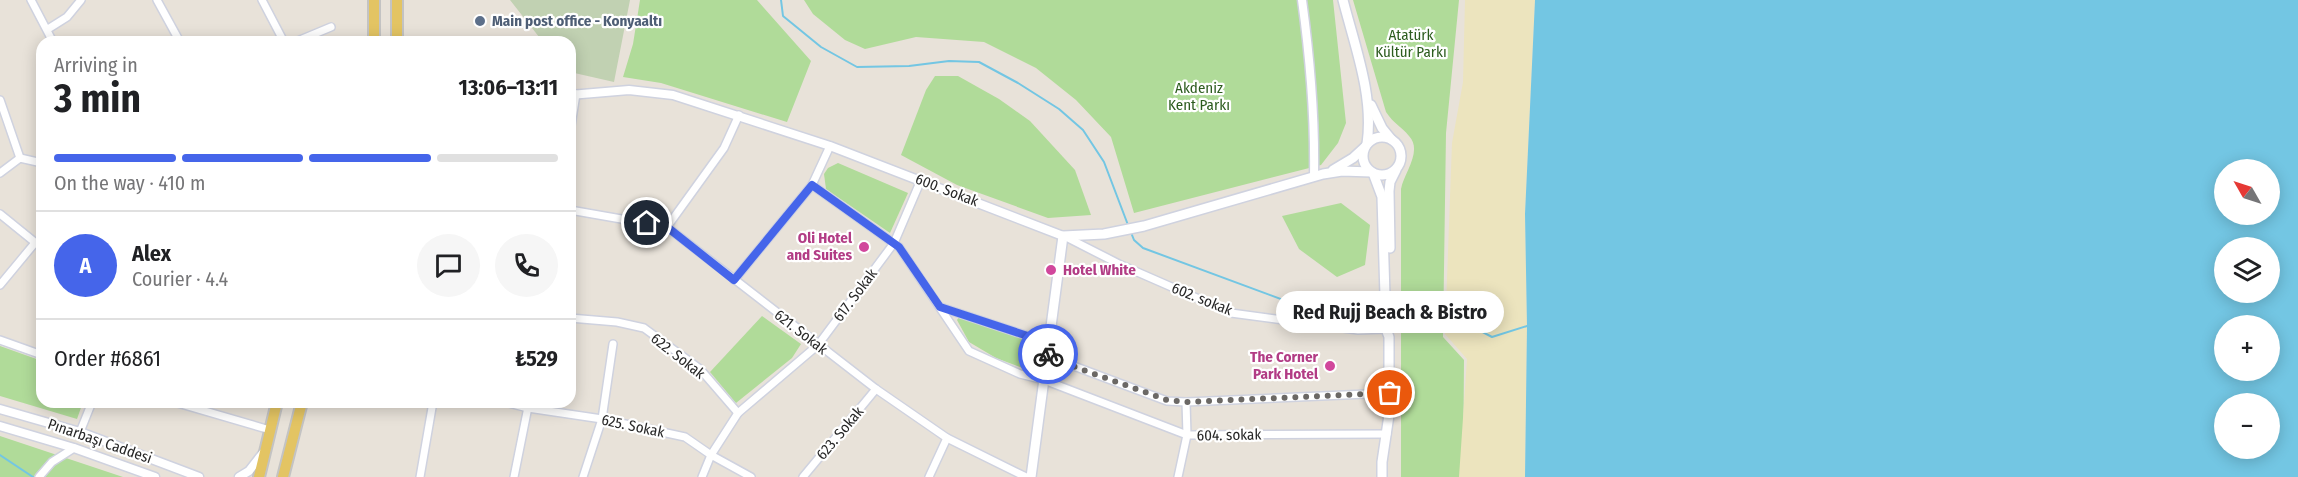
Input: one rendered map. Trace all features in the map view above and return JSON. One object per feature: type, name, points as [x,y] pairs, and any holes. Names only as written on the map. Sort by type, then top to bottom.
[{"type":"main road","points":[[374,0],[374,36]]},
{"type":"main road","points":[[397,0],[397,36]]},
{"type":"main road","points":[[1343,0],[1368,100],[1370,117],[1363,161],[1372,173],[1382,197],[1390,393],[1382,477]]},
{"type":"main road","points":[[1368,100],[1382,129],[1399,147],[1401,157],[1389,190],[1390,329],[1387,333]]},
{"type":"main road","points":[[1318,175],[1341,166],[1376,138],[1392,140]]},
{"type":"main road","points":[[1318,175],[1342,171],[1387,175],[1396,170]]},
{"type":"main road","name":"600. Sokak","points":[[1063,236],[1104,234],[1144,226],[1318,175]]},
{"type":"main road","points":[[1029,477],[1063,236]]},
{"type":"main road","points":[[259,477],[276,408]]},
{"type":"main road","points":[[283,477],[301,408]]},
{"type":"street","points":[[31,0],[51,36]]},
{"type":"street","points":[[48,29],[68,17],[81,0]]},
{"type":"street","points":[[157,0],[177,36]]},
{"type":"street","points":[[262,0],[281,36]]},
{"type":"street","points":[[1302,0],[1318,175]]},
{"type":"street","points":[[309,36],[331,27]]},
{"type":"street","name":"600. Sokak","points":[[576,95],[630,90],[673,95],[830,146],[1063,236]]},
{"type":"street","points":[[0,100],[20,158]]},
{"type":"street","points":[[667,227],[724,148],[739,115]]},
{"type":"street","points":[[734,280],[812,185],[830,146]]},
{"type":"street","points":[[20,158],[36,162]]},
{"type":"street","points":[[0,173],[20,158]]},
{"type":"street","name":"617. Sokak","points":[[702,477],[711,455],[738,413],[818,345],[894,243],[921,180]]},
{"type":"street","name":"604. sokak","points":[[812,185],[899,247],[969,351],[1020,374],[1187,435],[1387,434]]},
{"type":"street","name":"621. Sokak","points":[[576,211],[667,227],[876,389],[947,438],[1029,477]]},
{"type":"street","points":[[0,214],[34,244],[0,285]]},
{"type":"street","name":"602. sokak","points":[[1063,236],[1119,264],[1231,313],[1387,333]]},
{"type":"street","points":[[940,307],[1049,343]]},
{"type":"street","name":"622. Sokak","points":[[576,319],[617,322],[644,328],[700,369],[738,413]]},
{"type":"street","points":[[0,340],[36,353]]},
{"type":"street","points":[[583,477],[602,419],[613,344]]},
{"type":"street","points":[[1047,357],[1167,400],[1186,402],[1390,393]]},
{"type":"street","name":"623. Sokak","points":[[803,477],[876,389]]},
{"type":"street","points":[[1179,477],[1187,435],[1186,402]]},
{"type":"street","points":[[80,432],[90,408]]},
{"type":"street","points":[[195,408],[270,430]]},
{"type":"street","points":[[420,477],[432,408]]},
{"type":"street","points":[[514,477],[528,408]]},
{"type":"street","name":"625. Sokak","points":[[545,408],[685,436],[711,455],[752,477]]},
{"type":"street","name":"Pınarbaşı Caddesi","points":[[0,409],[80,432],[199,477]]},
{"type":"street","name":"Pınarbaşı Caddesi","points":[[0,426],[74,448],[155,477]]},
{"type":"street","points":[[929,477],[947,438]]},
{"type":"street","points":[[239,477],[249,471],[266,447]]},
{"type":"street","points":[[39,476],[52,462],[74,448]]},
{"type":"street","points":[[288,460],[290,477]]},
{"type":"green space","points":[[510,0],[630,0],[614,82],[576,73],[576,36],[538,36]]},
{"type":"green space","points":[[640,0],[757,0],[811,61],[787,122],[661,83],[623,77],[633,44]]},
{"type":"green space","name":"Akdeniz Kent Parkı","points":[[804,0],[1333,0],[1346,123],[1338,143],[1321,165],[1134,213],[1111,137],[1076,100],[1036,68],[984,42],[916,37],[865,49],[845,40],[813,14]]},
{"type":"green space","name":"Atatürk Kültür Parkı","points":[[1353,0],[1459,0],[1446,133],[1443,337],[1464,360],[1463,477],[1401,477],[1401,189],[1414,148],[1409,136],[1386,112]]},
{"type":"green space","points":[[935,76],[958,76],[999,99],[1030,121],[1075,170],[1091,215],[1048,218],[957,185],[901,155],[926,90]]},
{"type":"green space","points":[[838,163],[908,193],[890,233],[826,189],[824,174],[828,168]]},
{"type":"green space","points":[[1341,203],[1370,225],[1365,265],[1337,277],[1299,249],[1282,216]]},
{"type":"green space","points":[[762,316],[801,344],[792,358],[736,403],[710,372]]},
{"type":"green space","points":[[959,317],[1035,341],[1031,371],[996,358],[969,342],[957,320]]},
{"type":"green space","points":[[0,346],[36,359],[36,407],[0,396]]},
{"type":"green space","points":[[40,408],[81,408],[77,419]]},
{"type":"green space","points":[[0,436],[123,477],[0,477]]},
{"type":"sand","points":[[1465,0],[1535,0],[1525,214],[1527,326],[1525,477],[1459,477],[1467,359],[1445,334],[1452,143],[1463,82]]},
{"type":"water","points":[[1535,0],[2298,0],[2298,477],[1525,477],[1527,326],[1525,214]]},
{"type":"waterway","points":[[781,0],[783,16],[821,47],[857,67],[909,66],[949,61],[979,62],[1059,109],[1083,130],[1104,162],[1128,225]]},
{"type":"waterway","points":[[1130,230],[1134,240],[1143,248],[1305,308],[1372,313]]},
{"type":"waterway","points":[[1423,310],[1445,312],[1492,337],[1527,326]]},
{"type":"waterway","points":[[0,455],[33,477]]},
{"type":"way so far","points":[[1048,354],[1047,357],[1167,400],[1186,402],[1390,393]]},
{"type":"place","name":"Main post office - Konyaaltı","points":[[480,21]]},
{"type":"place","name":"Oli Hotel and Suites","points":[[864,247]]},
{"type":"place","name":"Hotel White","points":[[1051,270]]},
{"type":"place","name":"The Corner Park Hotel","points":[[1330,366]]},
{"type":"place","name":"Red Rujj Beach & Bistro","points":[[1390,393]]},
{"type":"route","points":[[647,223],[667,227],[734,280],[812,185],[899,247],[940,307],[1049,343],[1048,354]]}]
